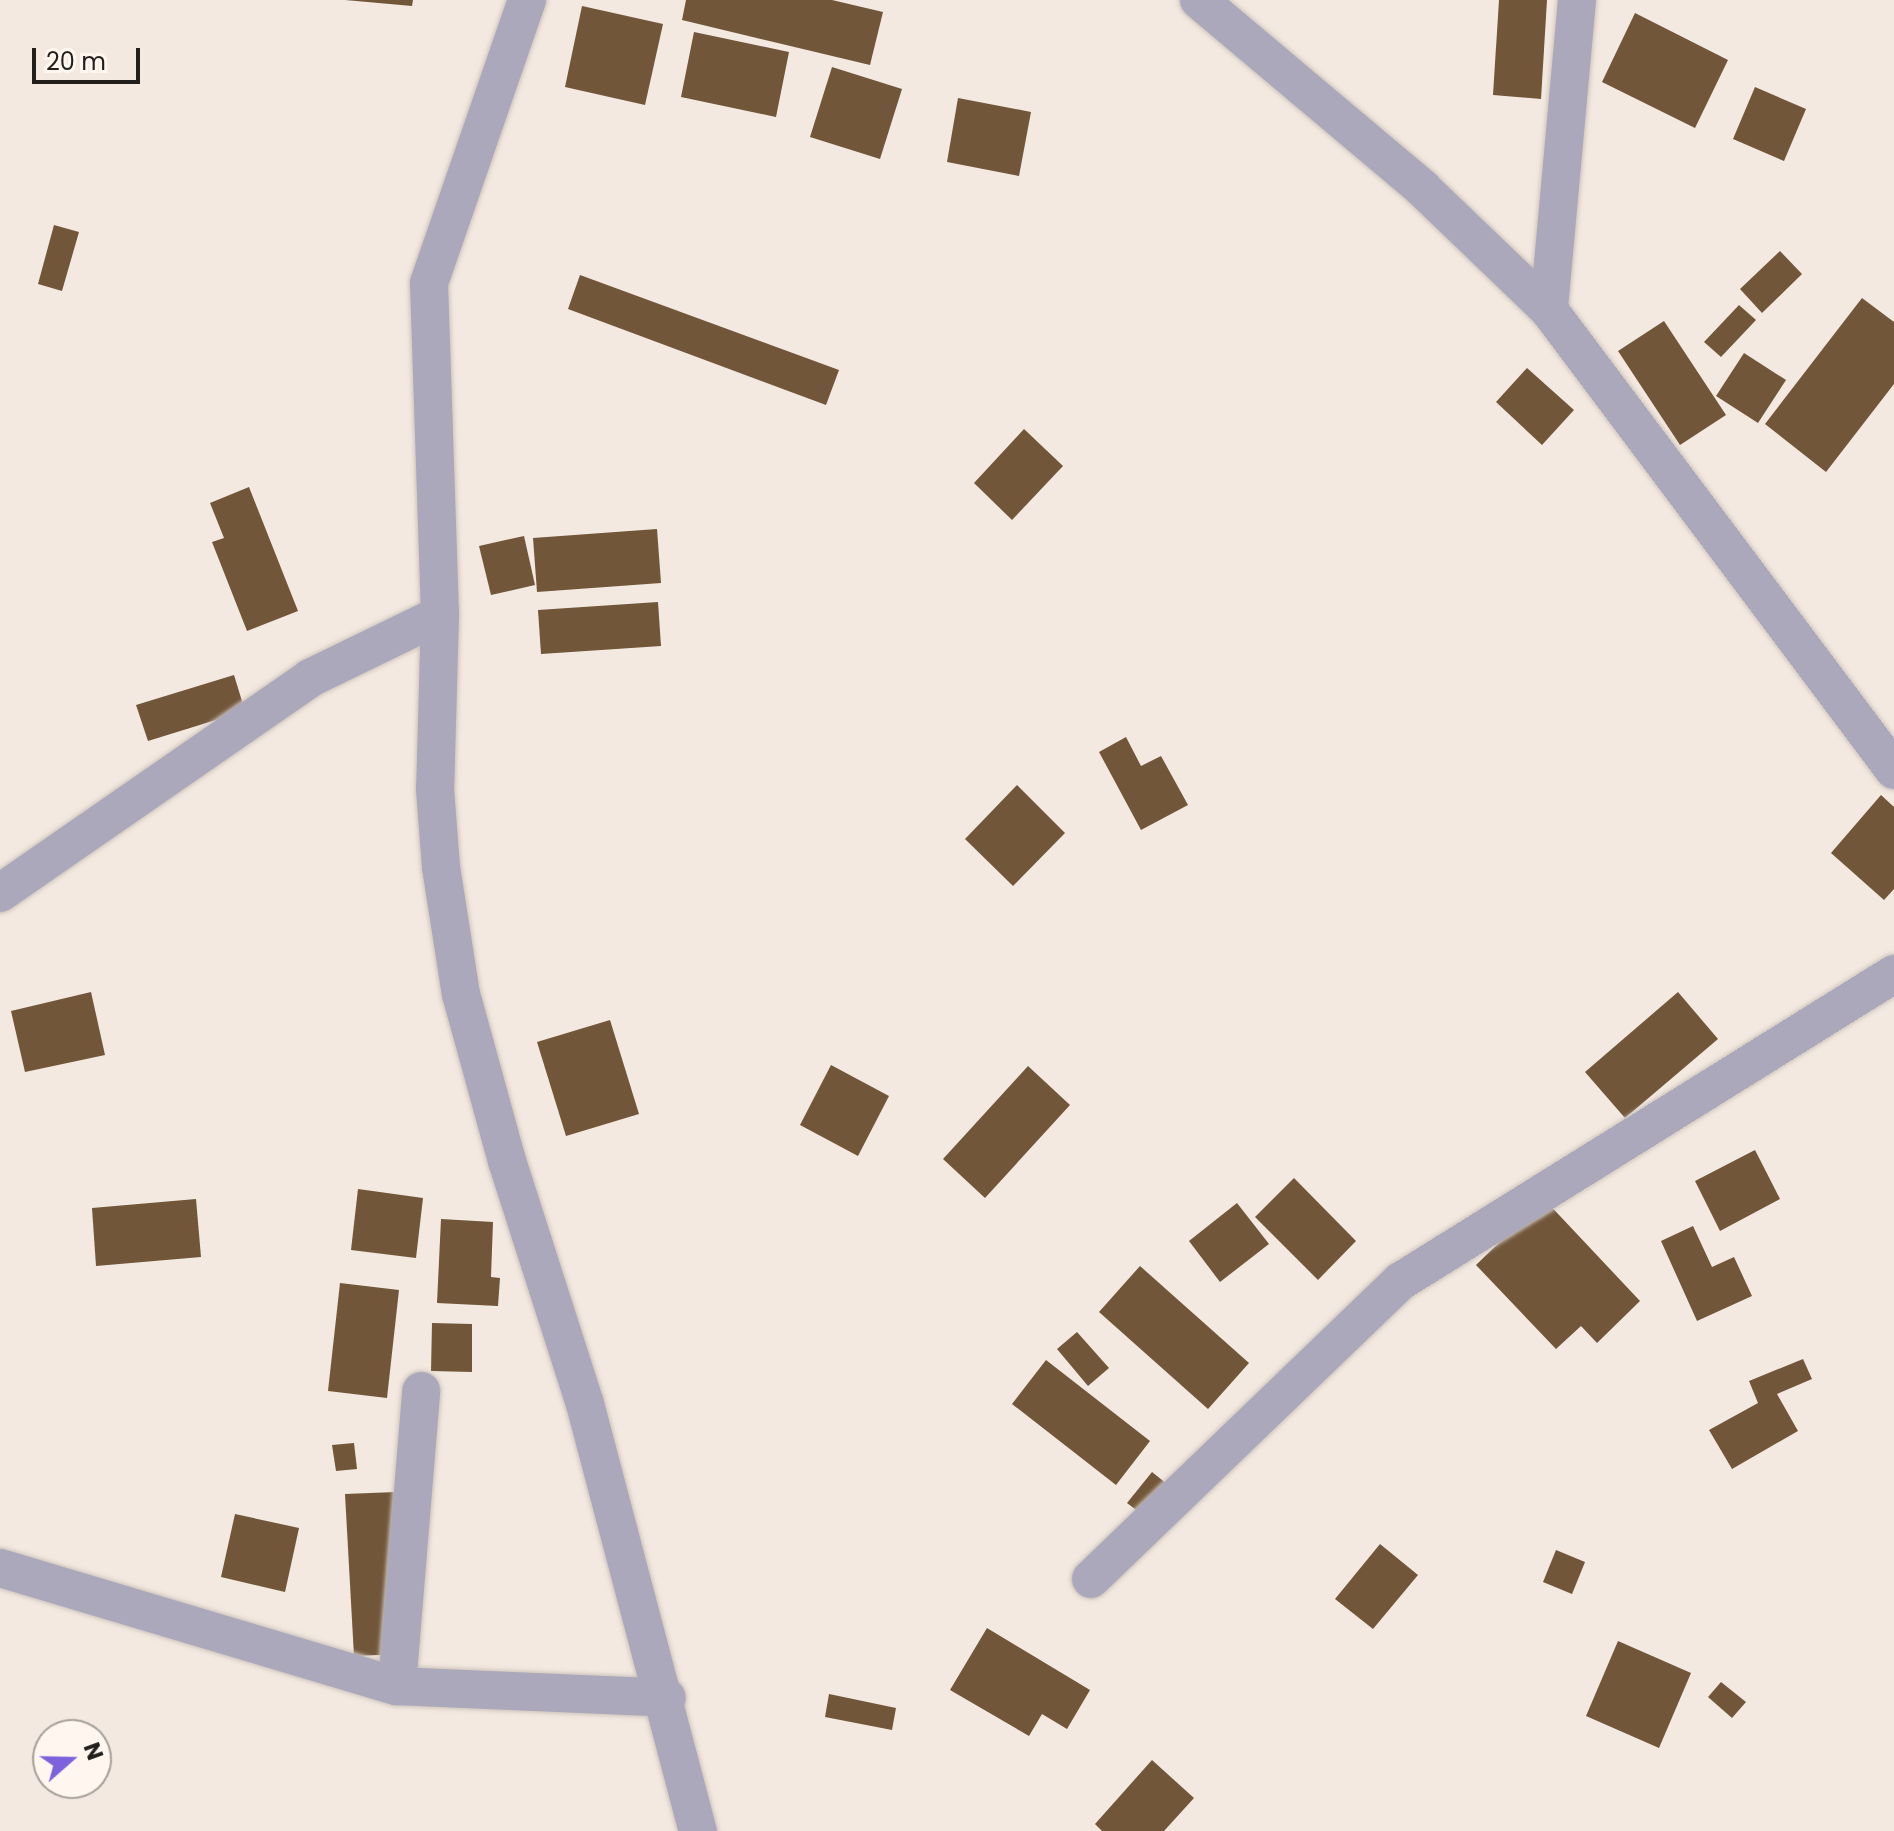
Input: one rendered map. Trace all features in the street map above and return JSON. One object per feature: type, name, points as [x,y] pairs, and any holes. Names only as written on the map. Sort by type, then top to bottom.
[{"type":"street","points":[[527,0],[429,283],[440,615],[435,789],[461,994],[667,1698],[698,1831]]},
{"type":"street","points":[[1199,0],[1422,188],[1549,310],[1894,770]]},
{"type":"street","points":[[1549,310],[1577,0]]},
{"type":"street","points":[[0,893],[310,678],[440,615]]},
{"type":"street","points":[[1091,1579],[1401,1281],[1894,974]]},
{"type":"street","points":[[397,1686],[421,1391]]},
{"type":"street","points":[[0,1568],[397,1686],[667,1698]]},
{"type":"building","points":[[345,0],[413,0],[412,6]]},
{"type":"building","points":[[686,0],[832,0],[883,12],[870,65],[682,20]]},
{"type":"building","points":[[1499,0],[1547,0],[1541,99],[1493,95]]},
{"type":"building","points":[[582,6],[663,24],[645,105],[565,87]]},
{"type":"building","points":[[1635,13],[1728,60],[1695,128],[1602,82]]},
{"type":"building","points":[[694,32],[789,52],[776,117],[681,97]]},
{"type":"building","points":[[832,67],[902,89],[880,159],[810,137]]},
{"type":"building","points":[[1755,87],[1806,109],[1784,161],[1733,139]]},
{"type":"building","points":[[958,98],[1031,112],[1019,176],[947,162]]},
{"type":"building","points":[[54,225],[79,232],[62,291],[38,284]]},
{"type":"building","points":[[1780,251],[1802,274],[1762,313],[1740,289]]},
{"type":"building","points":[[580,275],[839,370],[826,405],[568,309]]},
{"type":"building","points":[[1862,298],[1894,322],[1894,384],[1826,472],[1765,424]]},
{"type":"building","points":[[1739,305],[1756,320],[1721,357],[1704,342]]},
{"type":"building","points":[[1664,321],[1726,415],[1680,445],[1618,351]]},
{"type":"building","points":[[1744,353],[1786,380],[1758,423],[1716,396]]},
{"type":"building","points":[[1527,368],[1574,410],[1542,445],[1496,402]]},
{"type":"building","points":[[1024,429],[1063,466],[1012,520],[974,483]]},
{"type":"building","points":[[249,487],[298,611],[247,631],[212,542],[224,538],[210,503]]},
{"type":"building","points":[[657,529],[661,583],[537,592],[533,538]]},
{"type":"building","points":[[524,536],[535,585],[491,595],[479,546]]},
{"type":"building","points":[[658,602],[661,646],[541,654],[538,610]]},
{"type":"building","points":[[234,675],[245,711],[148,741],[136,705]]},
{"type":"building","points":[[1126,737],[1141,766],[1161,756],[1188,805],[1141,830],[1099,752]]},
{"type":"building","points":[[1017,785],[1065,833],[1013,886],[965,839]]},
{"type":"building","points":[[1881,795],[1894,807],[1894,889],[1884,900],[1831,853]]},
{"type":"building","points":[[91,992],[105,1055],[25,1072],[11,1011]]},
{"type":"building","points":[[1678,992],[1718,1039],[1625,1118],[1585,1072]]},
{"type":"building","points":[[610,1020],[639,1114],[566,1136],[537,1042]]},
{"type":"building","points":[[831,1065],[889,1096],[858,1156],[800,1125]]},
{"type":"building","points":[[1028,1066],[1070,1105],[985,1198],[943,1159]]},
{"type":"building","points":[[1755,1150],[1780,1199],[1720,1231],[1695,1181]]},
{"type":"building","points":[[1294,1178],[1356,1241],[1318,1280],[1255,1217]]},
{"type":"building","points":[[358,1189],[423,1198],[416,1258],[351,1250]]},
{"type":"building","points":[[196,1199],[201,1257],[96,1266],[92,1208]]},
{"type":"building","points":[[1544,1199],[1640,1301],[1597,1343],[1581,1326],[1556,1349],[1476,1265]]},
{"type":"building","points":[[1237,1203],[1269,1244],[1220,1282],[1189,1241]]},
{"type":"building","points":[[441,1219],[493,1222],[491,1277],[500,1278],[498,1306],[437,1303]]},
{"type":"building","points":[[1693,1226],[1712,1267],[1734,1257],[1752,1296],[1697,1321],[1661,1241]]},
{"type":"building","points":[[1140,1266],[1249,1363],[1208,1409],[1099,1312]]},
{"type":"building","points":[[340,1283],[399,1290],[387,1398],[328,1391]]},
{"type":"building","points":[[432,1323],[472,1324],[472,1372],[431,1371]]},
{"type":"building","points":[[1077,1332],[1109,1368],[1088,1386],[1057,1349]]},
{"type":"building","points":[[1803,1359],[1812,1379],[1777,1394],[1798,1431],[1732,1469],[1709,1430],[1758,1403],[1749,1381]]},
{"type":"building","points":[[1046,1360],[1150,1441],[1116,1485],[1012,1404]]},
{"type":"building","points":[[354,1443],[357,1469],[336,1471],[332,1445]]},
{"type":"building","points":[[1152,1472],[1172,1488],[1148,1519],[1127,1503]]},
{"type":"building","points":[[396,1492],[404,1654],[354,1656],[345,1494]]},
{"type":"building","points":[[235,1514],[299,1528],[285,1592],[221,1577]]},
{"type":"building","points":[[1380,1544],[1418,1575],[1373,1629],[1335,1599]]},
{"type":"building","points":[[1556,1550],[1585,1562],[1572,1594],[1543,1582]]},
{"type":"building","points":[[987,1628],[1090,1690],[1067,1729],[1042,1714],[1029,1736],[950,1690]]},
{"type":"building","points":[[1618,1641],[1691,1673],[1659,1748],[1586,1716]]},
{"type":"building","points":[[1721,1682],[1746,1702],[1732,1718],[1708,1697]]},
{"type":"building","points":[[829,1694],[896,1708],[892,1730],[825,1717]]},
{"type":"building","points":[[1152,1760],[1194,1798],[1164,1831],[1102,1831],[1095,1824]]}]
